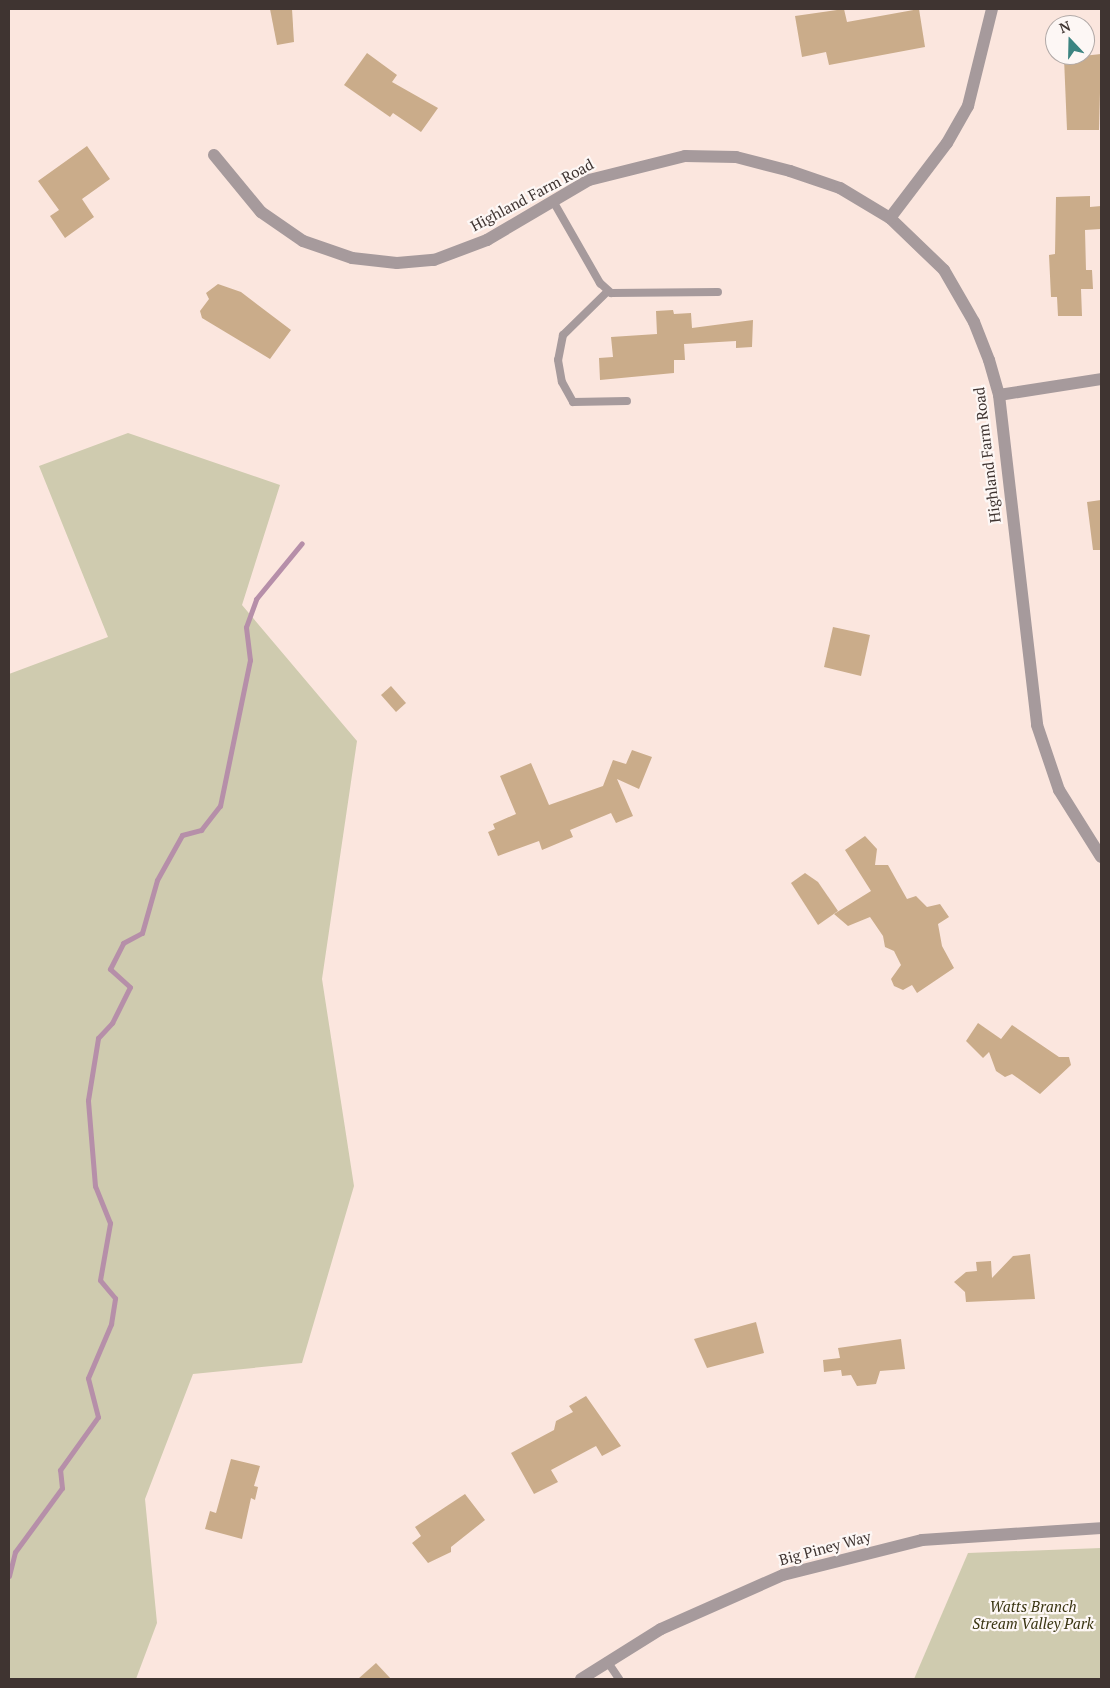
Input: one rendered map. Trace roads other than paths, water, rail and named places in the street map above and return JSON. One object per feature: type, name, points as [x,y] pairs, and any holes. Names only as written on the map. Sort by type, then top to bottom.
[{"type":"street","points":[[890,218],[947,143],[968,106],[992,9]]},
{"type":"street","name":"Highland Farm Road","points":[[214,155],[261,212],[303,241],[352,258],[396,263],[434,260],[487,240],[589,180],[634,165],[685,156],[736,157],[840,188],[890,218],[944,270],[974,322],[999,395],[1037,725],[1059,790],[1101,857]]},
{"type":"street","points":[[999,395],[1101,378]]},
{"type":"street","name":"Big Piney Way","points":[[581,1679],[607,1660],[707,1606],[783,1575],[922,1540],[1101,1528]]},
{"type":"lane","points":[[553,201],[608,290]]},
{"type":"lane","points":[[627,401],[573,402],[562,382],[558,360],[563,335],[608,290],[718,292]]},
{"type":"lane","points":[[607,1660],[619,1679]]},
{"type":"waterway","points":[[9,1576],[15,1552],[62,1488],[60,1470],[98,1417],[88,1378],[111,1324],[115,1298],[100,1280],[110,1223],[95,1186],[88,1100],[98,1038],[112,1023],[130,987],[110,969],[123,943],[142,933],[157,880],[182,835],[201,830],[220,806],[250,660],[246,627],[256,599],[302,543]]},
{"type":"park label","name":"Watts Branch Stream Valley Park","points":[[1033,1614]]}]
